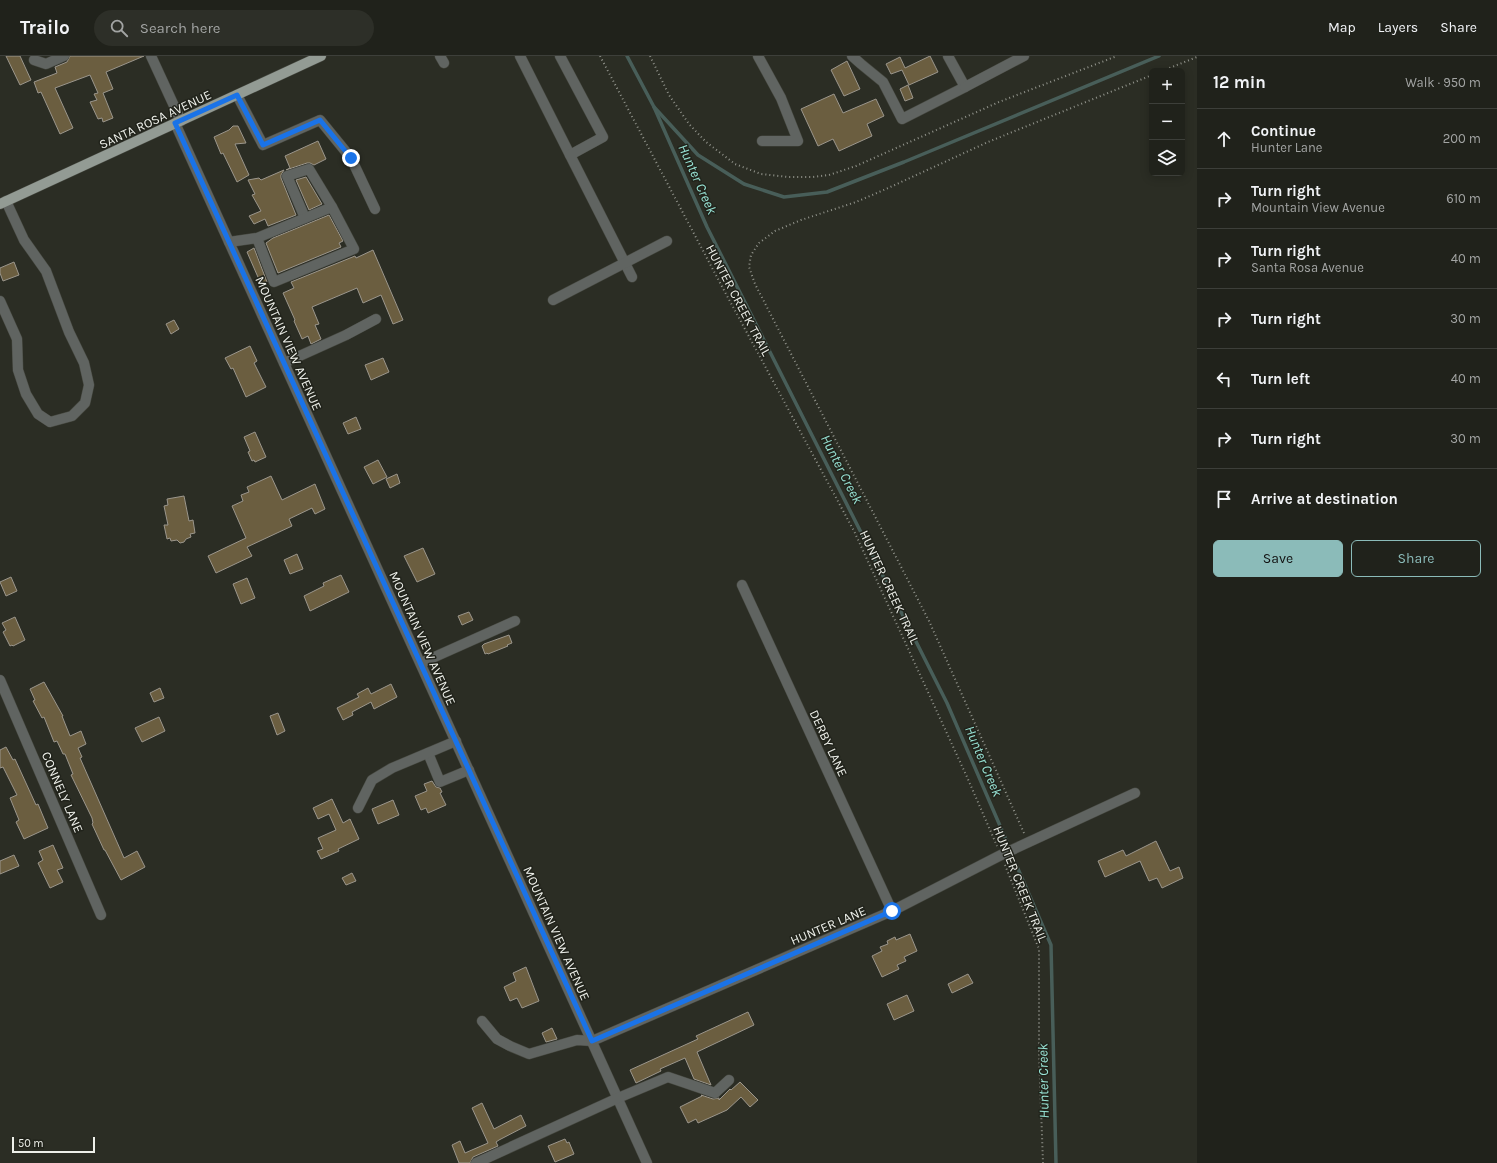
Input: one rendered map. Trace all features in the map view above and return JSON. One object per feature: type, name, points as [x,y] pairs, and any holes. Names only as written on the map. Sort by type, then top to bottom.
[{"type":"main road","name":"SANTA ROSA AVENUE","points":[[2,202],[321,56]]},
{"type":"street","points":[[34,60],[46,64],[64,56]]},
{"type":"street","name":"MOUNTAIN VIEW AVENUE","points":[[151,56],[229,242],[648,1163]]},
{"type":"street","points":[[520,56],[632,277]]},
{"type":"street","points":[[560,56],[603,137],[570,155]]},
{"type":"street","points":[[758,56],[781,98],[798,141],[762,141]]},
{"type":"street","points":[[852,56],[883,82],[902,119],[1024,56]]},
{"type":"street","points":[[948,56],[965,87]]},
{"type":"street","points":[[237,95],[263,145],[320,120],[351,158],[374,209]]},
{"type":"street","points":[[257,238],[274,282],[354,249],[332,207],[309,169],[287,176],[305,218]]},
{"type":"street","points":[[0,301],[17,339],[18,370],[26,394],[38,414],[50,422],[72,416],[85,403],[89,385],[84,363],[69,332],[46,271],[24,240],[2,202]]},
{"type":"street","points":[[229,242],[257,238],[332,207]]},
{"type":"street","points":[[553,300],[667,241]]},
{"type":"street","points":[[284,363],[346,335],[376,319]]},
{"type":"street","name":"DERBY LANE","points":[[742,585],[892,911]]},
{"type":"street","points":[[420,663],[515,621]]},
{"type":"street","name":"CONNELY LANE","points":[[0,680],[101,915]]},
{"type":"street","points":[[358,808],[372,780],[392,768],[456,741]]},
{"type":"street","points":[[428,753],[440,782],[469,770]]},
{"type":"street","name":"HUNTER LANE","points":[[592,1041],[892,911],[1001,855],[1135,793]]},
{"type":"street","points":[[482,1021],[497,1039],[529,1054],[577,1040],[592,1041]]},
{"type":"street","points":[[476,1163],[618,1098],[668,1077],[715,1093],[729,1080]]},
{"type":"path","name":"HUNTER CREEK TRAIL","points":[[600,56],[718,281],[854,531],[967,776],[1039,949],[1039,1053],[1042,1163]]},
{"type":"path","points":[[650,56],[669,95],[689,124],[706,142],[735,164],[761,174],[788,177],[813,177],[829,175],[856,166],[999,102],[1117,56]]},
{"type":"path","points":[[1170,68],[1197,57]]},
{"type":"path","points":[[1029,843],[929,621],[755,284],[749,267],[750,255],[759,243],[776,232],[795,223],[856,202],[988,142],[1149,76]]},
{"type":"building","points":[[6,56],[20,56],[31,80],[20,85]]},
{"type":"building","points":[[70,56],[144,56],[106,72],[113,89],[103,93],[113,118],[103,122],[102,118],[98,119],[90,102],[97,100],[94,94],[98,93],[90,75],[55,88],[73,128],[60,134],[41,92],[38,93],[34,82],[57,73],[55,67],[67,62]]},
{"type":"building","points":[[930,56],[938,72],[909,85],[902,70],[891,74],[886,64],[900,57],[905,68]]},
{"type":"building","points":[[847,61],[860,89],[844,96],[831,70]]},
{"type":"building","points":[[908,85],[913,98],[905,101],[900,89]]},
{"type":"building","points":[[834,94],[843,113],[876,99],[884,116],[867,124],[872,136],[839,151],[833,139],[818,146],[801,109]]},
{"type":"building","points":[[233,126],[238,126],[246,143],[235,144],[249,175],[237,182],[223,153],[221,154],[214,137],[229,130]]},
{"type":"building","points":[[318,141],[326,159],[314,165],[307,163],[286,170],[290,168],[285,156]]},
{"type":"building","points":[[284,170],[281,178],[296,215],[268,226],[265,219],[254,224],[249,216],[261,211],[252,195],[255,194],[248,180],[259,178],[261,180]]},
{"type":"building","points":[[306,177],[322,204],[309,210],[296,180]]},
{"type":"building","points":[[329,215],[343,241],[339,243],[341,247],[278,273],[266,243],[273,238]]},
{"type":"building","points":[[254,248],[267,282],[261,284],[247,252]]},
{"type":"building","points":[[373,250],[403,320],[393,324],[381,295],[363,303],[357,288],[312,307],[319,324],[315,325],[321,339],[311,344],[308,336],[302,339],[283,293],[294,288],[291,282],[355,256],[356,258]]},
{"type":"building","points":[[14,262],[19,275],[3,281],[0,268]]},
{"type":"building","points":[[174,320],[179,329],[171,334],[166,324]]},
{"type":"building","points":[[250,346],[257,361],[254,363],[266,387],[246,397],[233,368],[231,369],[225,358]]},
{"type":"building","points":[[383,358],[389,372],[371,380],[365,365]]},
{"type":"building","points":[[356,417],[361,429],[348,434],[343,423]]},
{"type":"building","points":[[255,432],[266,457],[255,462],[254,460],[252,461],[248,452],[250,451],[244,437]]},
{"type":"building","points":[[378,460],[387,477],[373,484],[364,467]]},
{"type":"building","points":[[397,474],[400,483],[390,488],[386,479]]},
{"type":"building","points":[[271,476],[282,500],[315,484],[325,509],[315,514],[312,508],[289,519],[292,526],[247,547],[252,556],[216,573],[208,556],[246,538],[232,506],[243,501],[241,495],[249,492],[247,487]]},
{"type":"building","points":[[184,496],[189,521],[193,520],[195,533],[190,534],[191,537],[180,543],[177,540],[171,541],[170,538],[167,539],[164,525],[168,525],[164,506],[168,505],[167,499]]},
{"type":"building","points":[[423,548],[435,574],[417,582],[404,556]]},
{"type":"building","points":[[297,554],[303,569],[290,574],[284,560]]},
{"type":"building","points":[[341,575],[349,592],[310,611],[304,596],[324,586],[323,583]]},
{"type":"building","points":[[11,577],[17,591],[6,596],[0,582]]},
{"type":"building","points":[[247,578],[255,598],[241,604],[233,584]]},
{"type":"building","points":[[469,612],[473,620],[462,625],[458,616]]},
{"type":"building","points":[[15,617],[25,640],[10,646],[3,632],[6,630],[2,623]]},
{"type":"building","points":[[509,635],[512,643],[507,645],[508,646],[485,654],[482,646],[484,644]]},
{"type":"building","points":[[44,682],[63,716],[70,736],[81,731],[86,744],[78,748],[82,757],[80,758],[124,858],[137,851],[145,867],[121,880],[104,850],[92,824],[92,818],[71,775],[73,774],[65,754],[63,754],[57,741],[54,742],[44,717],[42,718],[33,701],[35,700],[30,689]]},
{"type":"building","points":[[391,684],[397,697],[374,709],[371,702],[352,712],[353,715],[343,720],[337,708],[359,697],[357,694],[368,688],[371,694]]},
{"type":"building","points":[[160,688],[164,698],[154,702],[150,693]]},
{"type":"building","points":[[278,713],[285,731],[277,735],[270,716]]},
{"type":"building","points":[[159,717],[165,731],[142,742],[135,728]]},
{"type":"building","points":[[6,747],[13,760],[15,759],[36,805],[38,804],[48,828],[24,839],[16,822],[19,820],[10,798],[17,795],[3,767],[0,768],[0,750]]},
{"type":"building","points":[[432,781],[436,787],[440,788],[442,792],[440,793],[446,805],[428,813],[426,808],[421,810],[415,796],[427,791],[424,784]]},
{"type":"building","points":[[332,799],[343,823],[350,819],[359,839],[338,849],[339,851],[321,859],[317,851],[323,849],[318,838],[336,830],[329,814],[318,819],[313,808]]},
{"type":"building","points":[[393,800],[399,815],[378,824],[372,809]]},
{"type":"building","points":[[1156,841],[1170,871],[1179,867],[1183,878],[1162,888],[1157,878],[1149,881],[1140,861],[1105,877],[1098,861],[1123,850],[1126,856]]},
{"type":"building","points":[[53,845],[63,868],[57,870],[63,882],[50,888],[38,863],[43,860],[39,851]]},
{"type":"building","points":[[14,855],[19,866],[0,874],[0,861]]},
{"type":"building","points":[[352,873],[356,881],[346,885],[342,878]]},
{"type":"building","points":[[910,934],[917,951],[904,957],[906,961],[897,965],[899,969],[882,977],[872,956],[882,951],[880,947],[888,944],[887,941],[895,937],[896,940]]},
{"type":"building","points":[[526,967],[539,1001],[522,1008],[517,998],[510,1001],[504,987],[516,981],[513,973]]},
{"type":"building","points":[[968,974],[973,983],[952,993],[948,984]]},
{"type":"building","points":[[907,995],[914,1011],[894,1020],[887,1004]]},
{"type":"building","points":[[748,1012],[754,1025],[697,1052],[711,1085],[694,1079],[685,1058],[660,1069],[661,1071],[636,1083],[630,1070],[698,1039],[696,1036]]},
{"type":"building","points":[[552,1028],[557,1039],[546,1042],[542,1033]]},
{"type":"building","points":[[740,1082],[758,1100],[750,1107],[741,1097],[727,1110],[698,1123],[696,1119],[688,1123],[680,1107],[702,1096],[701,1095],[713,1099],[719,1098],[719,1100]]},
{"type":"building","points":[[482,1103],[494,1129],[521,1115],[526,1126],[496,1142],[498,1146],[473,1157],[470,1163],[459,1163],[452,1145],[460,1141],[465,1153],[488,1143],[472,1108]]},
{"type":"building","points":[[565,1139],[567,1143],[569,1142],[574,1154],[555,1162],[548,1146]]},
{"type":"waterway","points":[[627,56],[654,107],[698,155],[744,184],[784,197],[827,192],[904,162],[1159,56]]},
{"type":"waterway","name":"Hunter Creek","points":[[654,107],[707,227],[947,703],[1007,842]]},
{"type":"waterway","name":"Hunter Creek","points":[[1015,862],[1051,945],[1056,1163]]},
{"type":"route","points":[[351,158],[320,120],[263,145],[237,95],[175,123],[592,1041],[892,911]]}]
